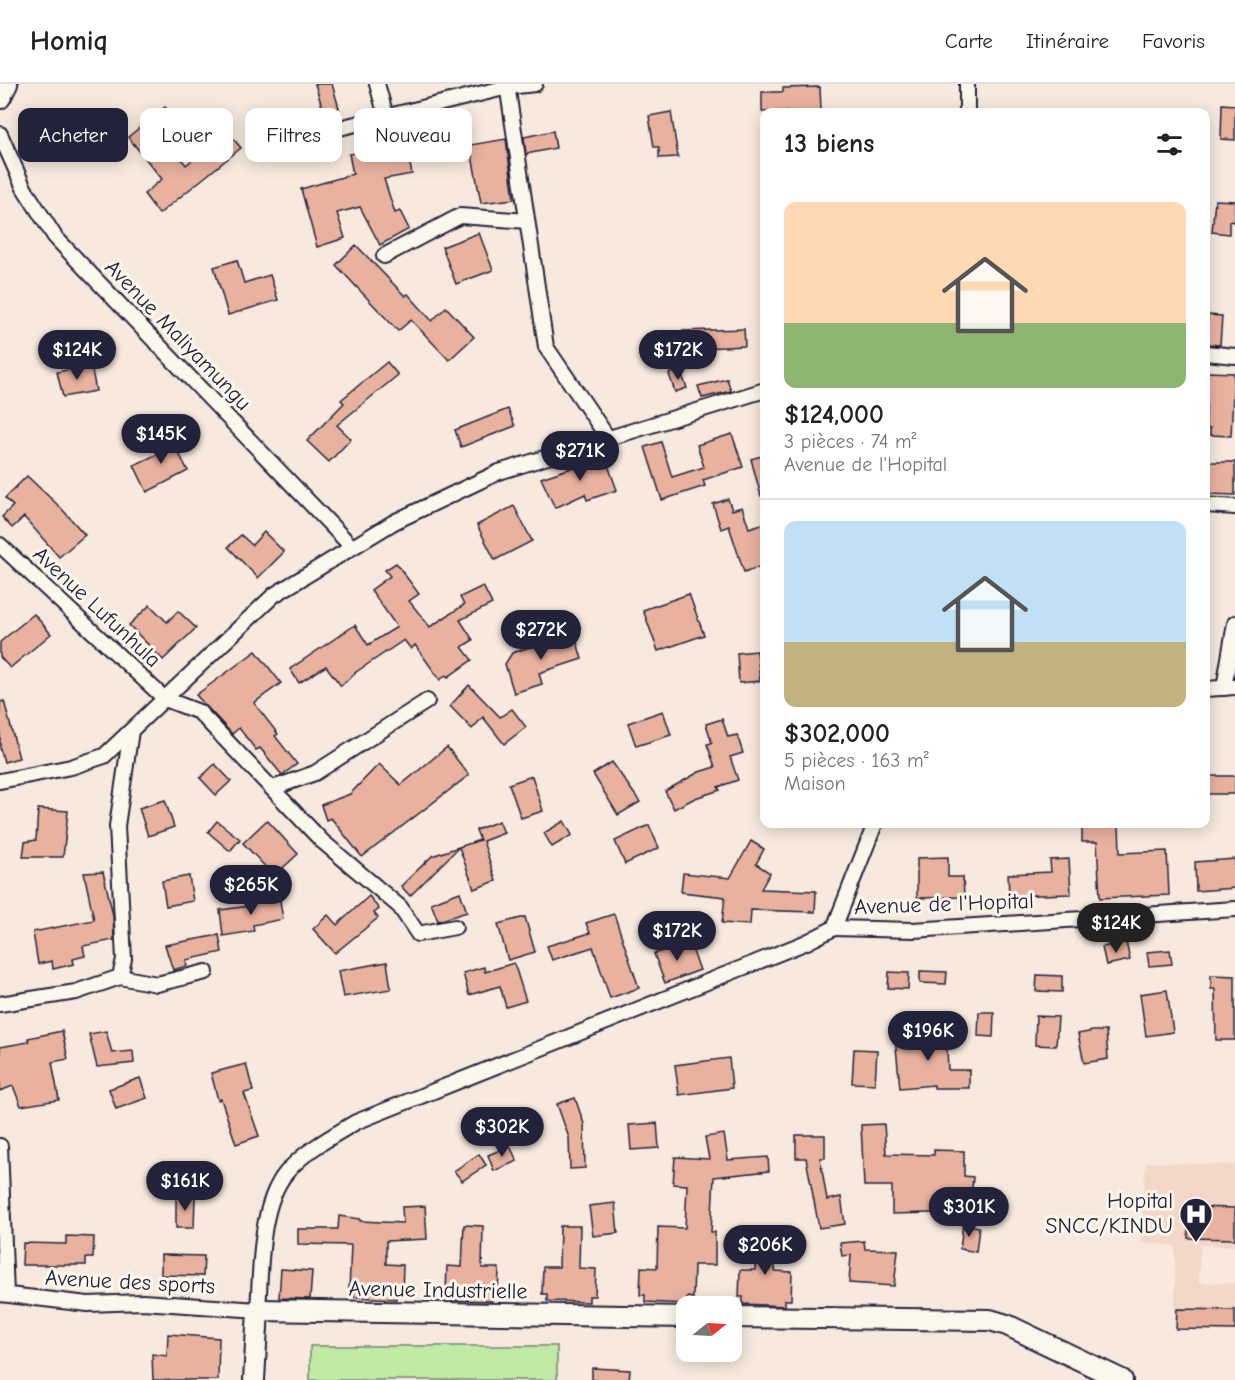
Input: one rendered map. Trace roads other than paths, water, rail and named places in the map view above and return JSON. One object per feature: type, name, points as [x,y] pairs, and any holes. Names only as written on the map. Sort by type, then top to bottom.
[{"type":"street","points":[[0,98],[7,84]]},
{"type":"street","points":[[376,84],[384,108]]},
{"type":"street","points":[[418,108],[507,86],[535,84]]},
{"type":"street","points":[[967,84],[967,108]]},
{"type":"street","points":[[507,86],[546,346],[608,438]]},
{"type":"street","name":"Avenue Maliyamungu","points":[[0,134],[24,188],[55,237],[352,547]]},
{"type":"street","points":[[384,256],[460,216],[527,221]]},
{"type":"street","points":[[1210,353],[1235,356]]},
{"type":"street","points":[[0,781],[71,766],[104,756],[274,595],[394,522],[499,472],[760,392]]},
{"type":"street","points":[[1210,505],[1235,507]]},
{"type":"street","name":"Avenue Lufunhula","points":[[0,545],[165,699]]},
{"type":"street","points":[[1210,689],[1230,688],[1235,623]]},
{"type":"street","points":[[165,699],[199,712],[322,842],[400,907],[418,934],[455,927]]},
{"type":"street","points":[[273,789],[315,773],[427,701]]},
{"type":"street","points":[[120,977],[124,959],[117,826],[131,731]]},
{"type":"street","points":[[254,1380],[265,1218],[285,1174],[318,1145],[356,1122],[796,947],[834,928],[873,828]]},
{"type":"street","name":"Avenue de l'Hopital","points":[[834,928],[913,930],[1235,909]]},
{"type":"street","points":[[0,1004],[76,992],[120,977],[157,984],[206,972]]},
{"type":"street","points":[[0,1146],[3,1294]]},
{"type":"street","name":"Avenue des sports","points":[[3,1294],[88,1304],[143,1302],[258,1310]]},
{"type":"street","name":"Avenue Industrielle","points":[[258,1310],[676,1317]]},
{"type":"street","points":[[742,1317],[990,1320],[1007,1325],[1122,1380]]},
{"type":"place","name":"Hopital SNCC/KINDU","points":[[1196,1243]]}]
